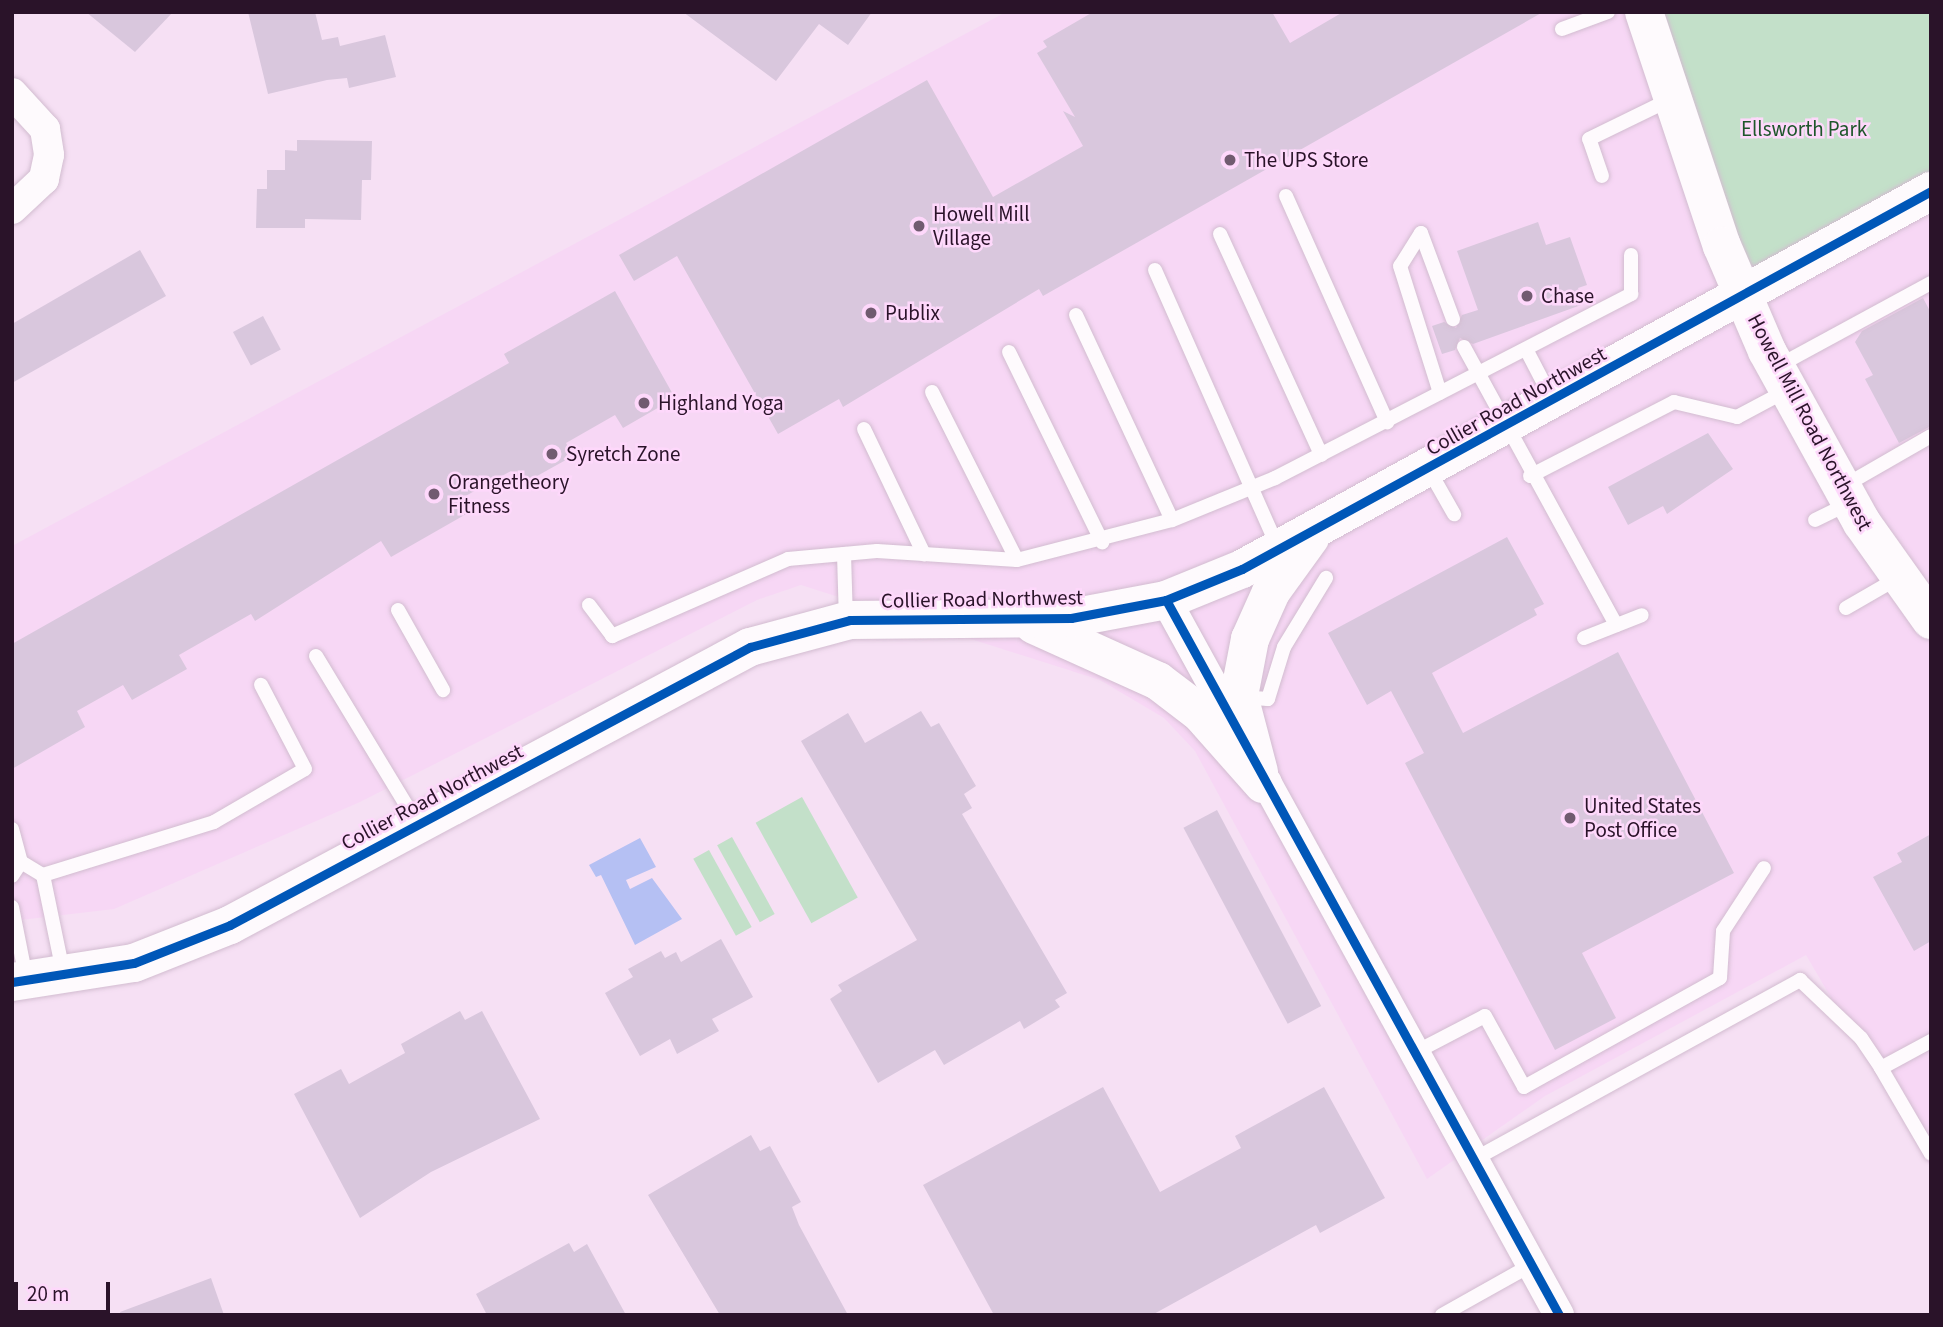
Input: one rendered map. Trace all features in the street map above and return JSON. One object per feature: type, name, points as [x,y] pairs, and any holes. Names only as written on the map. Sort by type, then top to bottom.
[{"type":"street","name":"Howell Mill Road Northwest","points":[[1644,12],[1672,99],[1744,297],[1782,378],[1846,495],[1898,578],[1931,620]]},
{"type":"street","points":[[12,93],[45,129],[49,155],[44,179],[30,199],[12,209]]},
{"type":"street","name":"Collier Road Northwest","points":[[19,981],[64,977],[183,946],[750,647],[846,621],[1071,618],[1166,600],[1279,550],[1744,297],[1931,191]]},
{"type":"street","points":[[1263,784],[1239,696],[1250,639],[1271,592],[1315,530]]},
{"type":"street","points":[[1166,600],[1263,784],[1559,1315]]},
{"type":"street","points":[[1016,619],[1101,650],[1158,681],[1200,713],[1263,784]]},
{"type":"lane","points":[[1562,29],[1608,12]]},
{"type":"lane","points":[[1602,176],[1589,139],[1672,99]]},
{"type":"lane","points":[[1286,197],[1387,422]]},
{"type":"lane","points":[[1440,393],[1401,265],[1421,233],[1453,319]]},
{"type":"lane","points":[[1220,234],[1321,455]]},
{"type":"lane","points":[[589,605],[612,636],[788,559],[844,554],[924,554],[1017,560],[1102,542],[1172,520],[1251,488],[1321,455],[1474,375],[1527,351],[1631,294],[1631,255]]},
{"type":"lane","points":[[1155,270],[1279,550]]},
{"type":"lane","points":[[1530,476],[1674,402],[1737,417],[1782,378],[1931,282]]},
{"type":"lane","points":[[1076,315],[1172,520]]},
{"type":"lane","points":[[1464,347],[1474,375],[1502,428],[1616,625]]},
{"type":"lane","points":[[1527,351],[1552,401]]},
{"type":"lane","points":[[1009,352],[1102,542]]},
{"type":"lane","points":[[932,392],[1017,560]]},
{"type":"lane","points":[[864,429],[924,554]]},
{"type":"lane","points":[[1815,520],[1931,436]]},
{"type":"lane","points":[[1428,469],[1454,514]]},
{"type":"lane","points":[[844,554],[846,621]]},
{"type":"lane","points":[[1239,696],[1268,699],[1284,647],[1326,578]]},
{"type":"lane","points":[[1846,608],[1898,578]]},
{"type":"lane","points":[[398,610],[443,690]]},
{"type":"lane","points":[[1584,638],[1642,615]]},
{"type":"lane","points":[[316,656],[418,824]]},
{"type":"lane","points":[[43,875],[214,822],[305,769],[261,685]]},
{"type":"lane","points":[[12,829],[21,862],[43,875],[64,977]]},
{"type":"lane","points":[[12,876],[21,862]]},
{"type":"lane","points":[[1412,1055],[1485,1016],[1524,1087],[1720,978],[1723,931],[1764,868]]},
{"type":"lane","points":[[12,907],[19,981]]},
{"type":"lane","points":[[1471,1161],[1800,980],[1861,1038],[1931,1154]]},
{"type":"lane","points":[[1881,1068],[1931,1041]]},
{"type":"lane","points":[[1442,1315],[1531,1265]]},
{"type":"shaded area","points":[[1006,12],[1641,12],[1931,189],[1931,1168],[1806,955],[1545,1096],[1427,1179],[1195,751],[1164,718],[1100,680],[801,585],[757,600],[360,802],[114,909],[12,921],[12,546]]},
{"type":"green space","name":"Ellsworth Park","points":[[1644,12],[1931,12],[1931,191],[1744,297]]},
{"type":"green space","points":[[802,797],[858,898],[811,923],[756,823]]},
{"type":"green space","points":[[732,837],[775,914],[760,922],[717,845]]},
{"type":"green space","points":[[709,850],[752,927],[736,936],[693,859]]},
{"type":"water","points":[[640,838],[656,867],[626,880],[630,889],[652,878],[682,919],[635,945],[601,875],[596,877],[589,865]]},
{"type":"building","points":[[86,12],[173,12],[135,52]]},
{"type":"building","points":[[248,12],[315,12],[322,40],[338,37],[340,46],[385,35],[396,77],[349,88],[347,78],[327,80],[268,94]]},
{"type":"building","points":[[683,12],[872,12],[848,45],[819,24],[776,81]]},
{"type":"building","name":"Howell Mill Village","points":[[1093,12],[1272,12],[1290,43],[1343,12],[1543,12],[1043,296],[1039,289],[843,407],[839,399],[778,434],[677,256],[634,281],[619,255],[927,80],[993,197],[1083,146],[1063,111],[1075,117],[1037,53],[1047,47],[1043,41]]},
{"type":"building","points":[[297,140],[372,141],[371,180],[362,180],[361,220],[305,219],[305,228],[256,228],[257,189],[267,189],[267,170],[285,170],[285,150],[297,151]]},
{"type":"building","name":"Chase","points":[[1538,222],[1546,245],[1570,237],[1587,285],[1578,288],[1584,304],[1473,344],[1460,338],[1455,350],[1442,354],[1432,326],[1444,322],[1456,328],[1462,315],[1478,310],[1457,251]]},
{"type":"building","points":[[140,250],[166,296],[12,383],[12,324]]},
{"type":"building","points":[[615,291],[675,398],[623,428],[615,415],[566,443],[573,456],[519,486],[511,471],[460,499],[468,513],[391,557],[381,541],[255,621],[251,614],[179,655],[187,669],[132,700],[123,685],[77,711],[85,727],[12,769],[12,644],[509,363],[504,354]]},
{"type":"building","points":[[1923,298],[1931,313],[1931,426],[1899,443],[1865,379],[1873,375],[1855,342],[1862,331]]},
{"type":"building","points":[[263,316],[281,350],[251,366],[233,332]]},
{"type":"building","points":[[1708,433],[1733,469],[1667,514],[1663,506],[1628,525],[1608,487]]},
{"type":"building","name":"United States Post Office","points":[[1507,537],[1544,604],[1534,609],[1537,615],[1432,673],[1463,733],[1618,652],[1734,873],[1582,953],[1616,1018],[1555,1050],[1405,763],[1424,753],[1391,691],[1367,705],[1328,633]]},
{"type":"building","points":[[921,711],[931,727],[939,723],[976,786],[964,794],[972,808],[962,814],[1067,993],[1055,1000],[1060,1007],[1024,1029],[1020,1021],[944,1065],[935,1050],[878,1083],[830,999],[842,991],[838,985],[917,940],[801,741],[848,713],[865,743]]},
{"type":"building","points":[[1217,810],[1321,1006],[1288,1024],[1183,828]]},
{"type":"building","points":[[1931,834],[1931,941],[1914,951],[1873,877],[1902,862],[1897,853]]},
{"type":"building","points":[[721,939],[753,997],[712,1019],[719,1031],[677,1054],[670,1039],[640,1056],[605,993],[633,977],[628,969],[661,951],[665,958],[676,952],[681,962]]},
{"type":"building","points":[[460,1011],[465,1020],[482,1011],[540,1119],[431,1172],[360,1218],[294,1094],[341,1069],[349,1084],[405,1053],[401,1044]]},
{"type":"building","points":[[1103,1087],[1160,1192],[1241,1148],[1235,1136],[1324,1087],[1385,1198],[1320,1233],[1316,1225],[1152,1315],[994,1315],[923,1185]]},
{"type":"building","points":[[751,1135],[760,1151],[770,1146],[801,1202],[792,1207],[799,1225],[848,1315],[720,1315],[648,1195]]},
{"type":"building","points":[[569,1243],[574,1252],[587,1244],[626,1315],[487,1315],[476,1294]]},
{"type":"building","points":[[211,1278],[224,1315],[121,1315],[120,1312]]},
{"type":"cycle path","points":[[12,982],[134,963],[230,925],[750,647],[850,620],[1071,618],[1166,600],[1242,569],[1931,191]]},
{"type":"cycle path","points":[[1166,600],[1559,1315]]},
{"type":"place","name":"The UPS Store","points":[[1230,160]]},
{"type":"place","name":"Howell Mill Village","points":[[919,226]]},
{"type":"place","name":"Chase","points":[[1527,296]]},
{"type":"place","name":"Publix","points":[[871,313]]},
{"type":"place","name":"Highland Yoga","points":[[644,403]]},
{"type":"place","name":"Syretch Zone","points":[[552,454]]},
{"type":"place","name":"Orangetheory Fitness","points":[[434,494]]},
{"type":"place","name":"United States Post Office","points":[[1570,818]]}]
